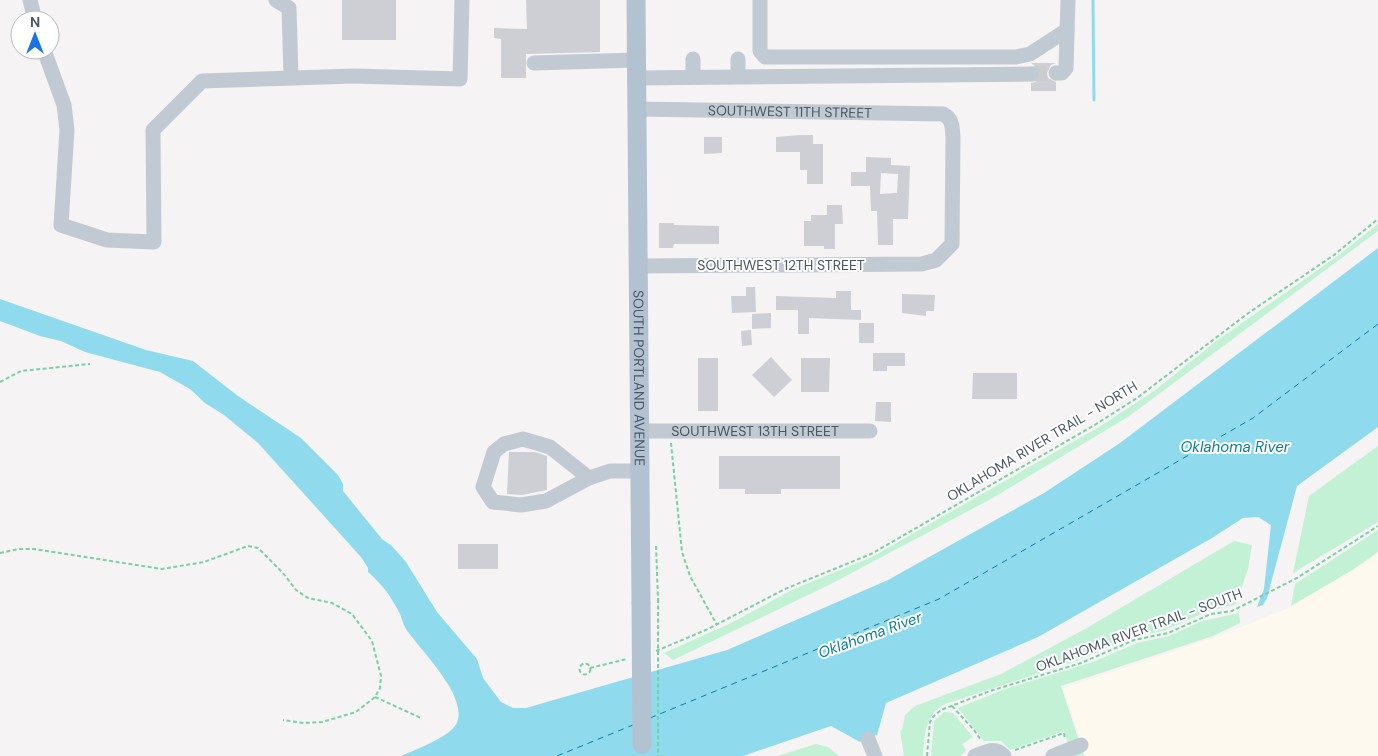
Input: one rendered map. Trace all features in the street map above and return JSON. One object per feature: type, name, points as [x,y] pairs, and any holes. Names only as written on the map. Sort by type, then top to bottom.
[{"type":"main road","name":"SOUTH PORTLAND AVENUE","points":[[636,0],[636,109],[640,266],[640,471],[649,601],[642,756]]},
{"type":"street","points":[[276,0],[289,8],[291,77]]},
{"type":"street","points":[[48,60],[64,105],[68,130],[61,225],[107,240],[154,242],[153,130],[202,81],[354,76],[460,79],[462,0]]},
{"type":"street","points":[[760,0],[760,51],[765,57],[1016,57],[1030,54],[1067,30]]},
{"type":"street","points":[[1056,74],[1062,73],[1066,68],[1068,0]]},
{"type":"street","points":[[693,59],[694,76]]},
{"type":"street","points":[[738,59],[738,76]]},
{"type":"street","points":[[534,63],[636,69],[694,76],[1031,74]]},
{"type":"street","name":"SOUTHWEST 11TH STREET","points":[[636,109],[944,114],[949,117],[952,124],[952,244],[936,260],[922,264]]},
{"type":"street","name":"SOUTHWEST 12TH STREET","points":[[640,266],[922,264]]},
{"type":"street","name":"SOUTHWEST 13TH STREET","points":[[640,431],[670,437],[870,432]]},
{"type":"street","points":[[590,478],[550,448],[523,439],[504,444],[494,452],[484,487],[493,502],[521,505],[546,501],[590,478],[610,471],[640,471]]},
{"type":"street","points":[[868,740],[875,756]]},
{"type":"street","points":[[1053,756],[1075,748]]},
{"type":"street","points":[[978,750],[991,750],[1007,754]]},
{"type":"path","name":"OKLAHOMA RIVER TRAIL - NORTH","points":[[652,652],[676,644],[780,592],[855,561],[896,540],[970,494],[1093,426],[1137,398],[1247,314],[1334,255],[1378,219]]},
{"type":"path","points":[[0,382],[21,371],[90,364]]},
{"type":"path","points":[[670,437],[682,552],[690,576],[717,625]]},
{"type":"path","points":[[666,444],[670,437]]},
{"type":"path","name":"OKLAHOMA RIVER TRAIL - SOUTH","points":[[927,756],[932,716],[951,706],[1081,663],[1134,640],[1168,633],[1211,614],[1234,610],[1297,578],[1378,526]]},
{"type":"path","points":[[656,541],[649,601],[658,756]]},
{"type":"path","points":[[0,553],[19,549],[34,550],[162,569],[204,562],[248,546],[258,548],[283,573],[296,590],[308,598],[332,603],[352,614],[372,641],[381,676],[380,688],[375,697],[356,712],[322,722],[303,723],[283,720]]},
{"type":"path","points":[[590,668],[588,664],[583,664],[580,666],[579,671],[586,675],[590,668],[635,657]]},
{"type":"path","points":[[375,697],[422,718]]},
{"type":"path","points":[[951,706],[974,730],[978,750]]},
{"type":"path","points":[[1007,754],[1064,732],[1075,748]]},
{"type":"path","points":[[978,750],[986,742]]},
{"type":"shaded area","points":[[1378,552],[1378,756],[1086,756],[1063,688],[1213,638],[1286,609],[1354,569]]},
{"type":"green space","points":[[1378,224],[1378,231],[1128,417],[989,500],[829,585],[673,660],[664,653],[731,623],[794,589],[872,557],[1099,427],[1154,391],[1219,339],[1335,258]]},
{"type":"green space","points":[[1378,446],[1378,522],[1293,573],[1309,496]]},
{"type":"green space","points":[[1378,530],[1378,552],[1354,569],[1291,606],[1295,584]]},
{"type":"green space","points":[[1234,541],[1252,545],[1248,569],[1236,604],[1206,612],[1163,631],[1133,637],[1079,660],[945,704],[929,720],[925,733],[923,756],[904,756],[900,731],[902,730],[905,715],[915,706],[1001,674],[1085,629]]},
{"type":"green space","points":[[1239,613],[1240,623],[1213,636],[1061,686],[1084,756],[1072,756],[1064,731],[1010,750],[1001,741],[984,741],[958,708],[1005,689],[1093,662],[1137,643],[1169,636],[1202,621]]},
{"type":"green space","points":[[944,712],[953,713],[973,737],[962,744],[966,750],[961,756],[931,756],[934,721]]},
{"type":"green space","points":[[816,744],[828,747],[839,756],[777,756]]},
{"type":"water","name":"Oklahoma River","points":[[1378,248],[1378,427],[1297,486],[1267,598],[1263,605],[1257,607],[1264,589],[1271,525],[1258,517],[1243,518],[1212,538],[1038,637],[886,703],[877,735],[860,742],[831,726],[743,756],[401,756],[438,739],[455,726],[459,715],[457,703],[451,689],[406,629],[394,602],[368,572],[368,568],[361,557],[258,443],[224,415],[205,403],[190,389],[160,372],[85,352],[61,341],[40,336],[0,321],[0,299],[146,350],[193,361],[238,396],[301,438],[338,475],[343,484],[343,491],[382,539],[392,546],[406,562],[437,612],[477,659],[483,678],[501,702],[513,708],[526,708],[727,650],[888,580],[1044,493],[1120,443]]},
{"type":"building","points":[[342,0],[396,0],[396,40],[342,40]]},
{"type":"building","points":[[526,0],[600,0],[600,52],[526,54],[526,78],[501,78],[501,39],[494,38],[494,28],[527,29]]},
{"type":"building","points":[[1031,63],[1056,63],[1051,65],[1047,73],[1048,78],[1056,82],[1056,91],[1031,91],[1031,83],[1036,82],[1040,74],[1039,69]]},
{"type":"building","points":[[813,135],[813,144],[823,144],[823,184],[807,184],[807,170],[800,170],[800,152],[776,152],[776,137]]},
{"type":"building","points":[[704,137],[722,137],[722,153],[704,154]]},
{"type":"building","points":[[866,157],[891,158],[891,165],[910,166],[908,219],[893,219],[893,245],[878,245],[877,211],[871,211],[870,186],[851,186],[851,172],[866,172]],"holes":[[[881,173],[898,174],[897,193],[880,194]]]},
{"type":"building","points":[[827,205],[842,205],[843,224],[835,224],[835,249],[824,249],[824,246],[804,246],[804,221],[811,221],[811,215],[827,215]]},
{"type":"building","points":[[659,223],[719,226],[719,244],[674,244],[673,248],[659,248]]},
{"type":"building","points":[[746,287],[755,287],[756,312],[732,313],[731,296],[746,296]]},
{"type":"building","points":[[836,291],[851,291],[851,310],[861,310],[861,320],[809,318],[809,334],[798,334],[798,310],[776,310],[776,296],[836,298]]},
{"type":"building","points":[[902,294],[935,295],[934,311],[926,311],[926,316],[902,313]]},
{"type":"building","points":[[771,313],[771,328],[752,329],[752,314]]},
{"type":"building","points":[[859,323],[874,323],[874,343],[859,343]]},
{"type":"building","points":[[751,330],[752,345],[742,346],[741,331]]},
{"type":"building","points":[[873,353],[905,353],[905,366],[887,366],[887,371],[873,371]]},
{"type":"building","points":[[771,357],[792,380],[774,397],[752,375]]},
{"type":"building","points":[[698,358],[718,358],[718,411],[698,411]]},
{"type":"building","points":[[801,358],[830,358],[829,392],[801,392]]},
{"type":"building","points":[[973,373],[1017,373],[1017,399],[972,399]]},
{"type":"building","points":[[876,402],[891,402],[891,422],[875,421]]},
{"type":"building","points":[[509,452],[535,452],[547,456],[547,490],[522,495],[507,494]]},
{"type":"building","points":[[719,456],[840,456],[840,489],[781,489],[781,494],[745,494],[745,489],[719,489]]},
{"type":"building","points":[[458,544],[498,544],[498,569],[458,569]]},
{"type":"waterway","points":[[1093,0],[1094,100]]},
{"type":"ferry route","points":[[650,718],[939,599],[1253,418],[1378,324]]},
{"type":"ferry route","points":[[557,756],[633,725]]},
{"type":"tunnel","points":[[1031,74],[1056,73]]}]
